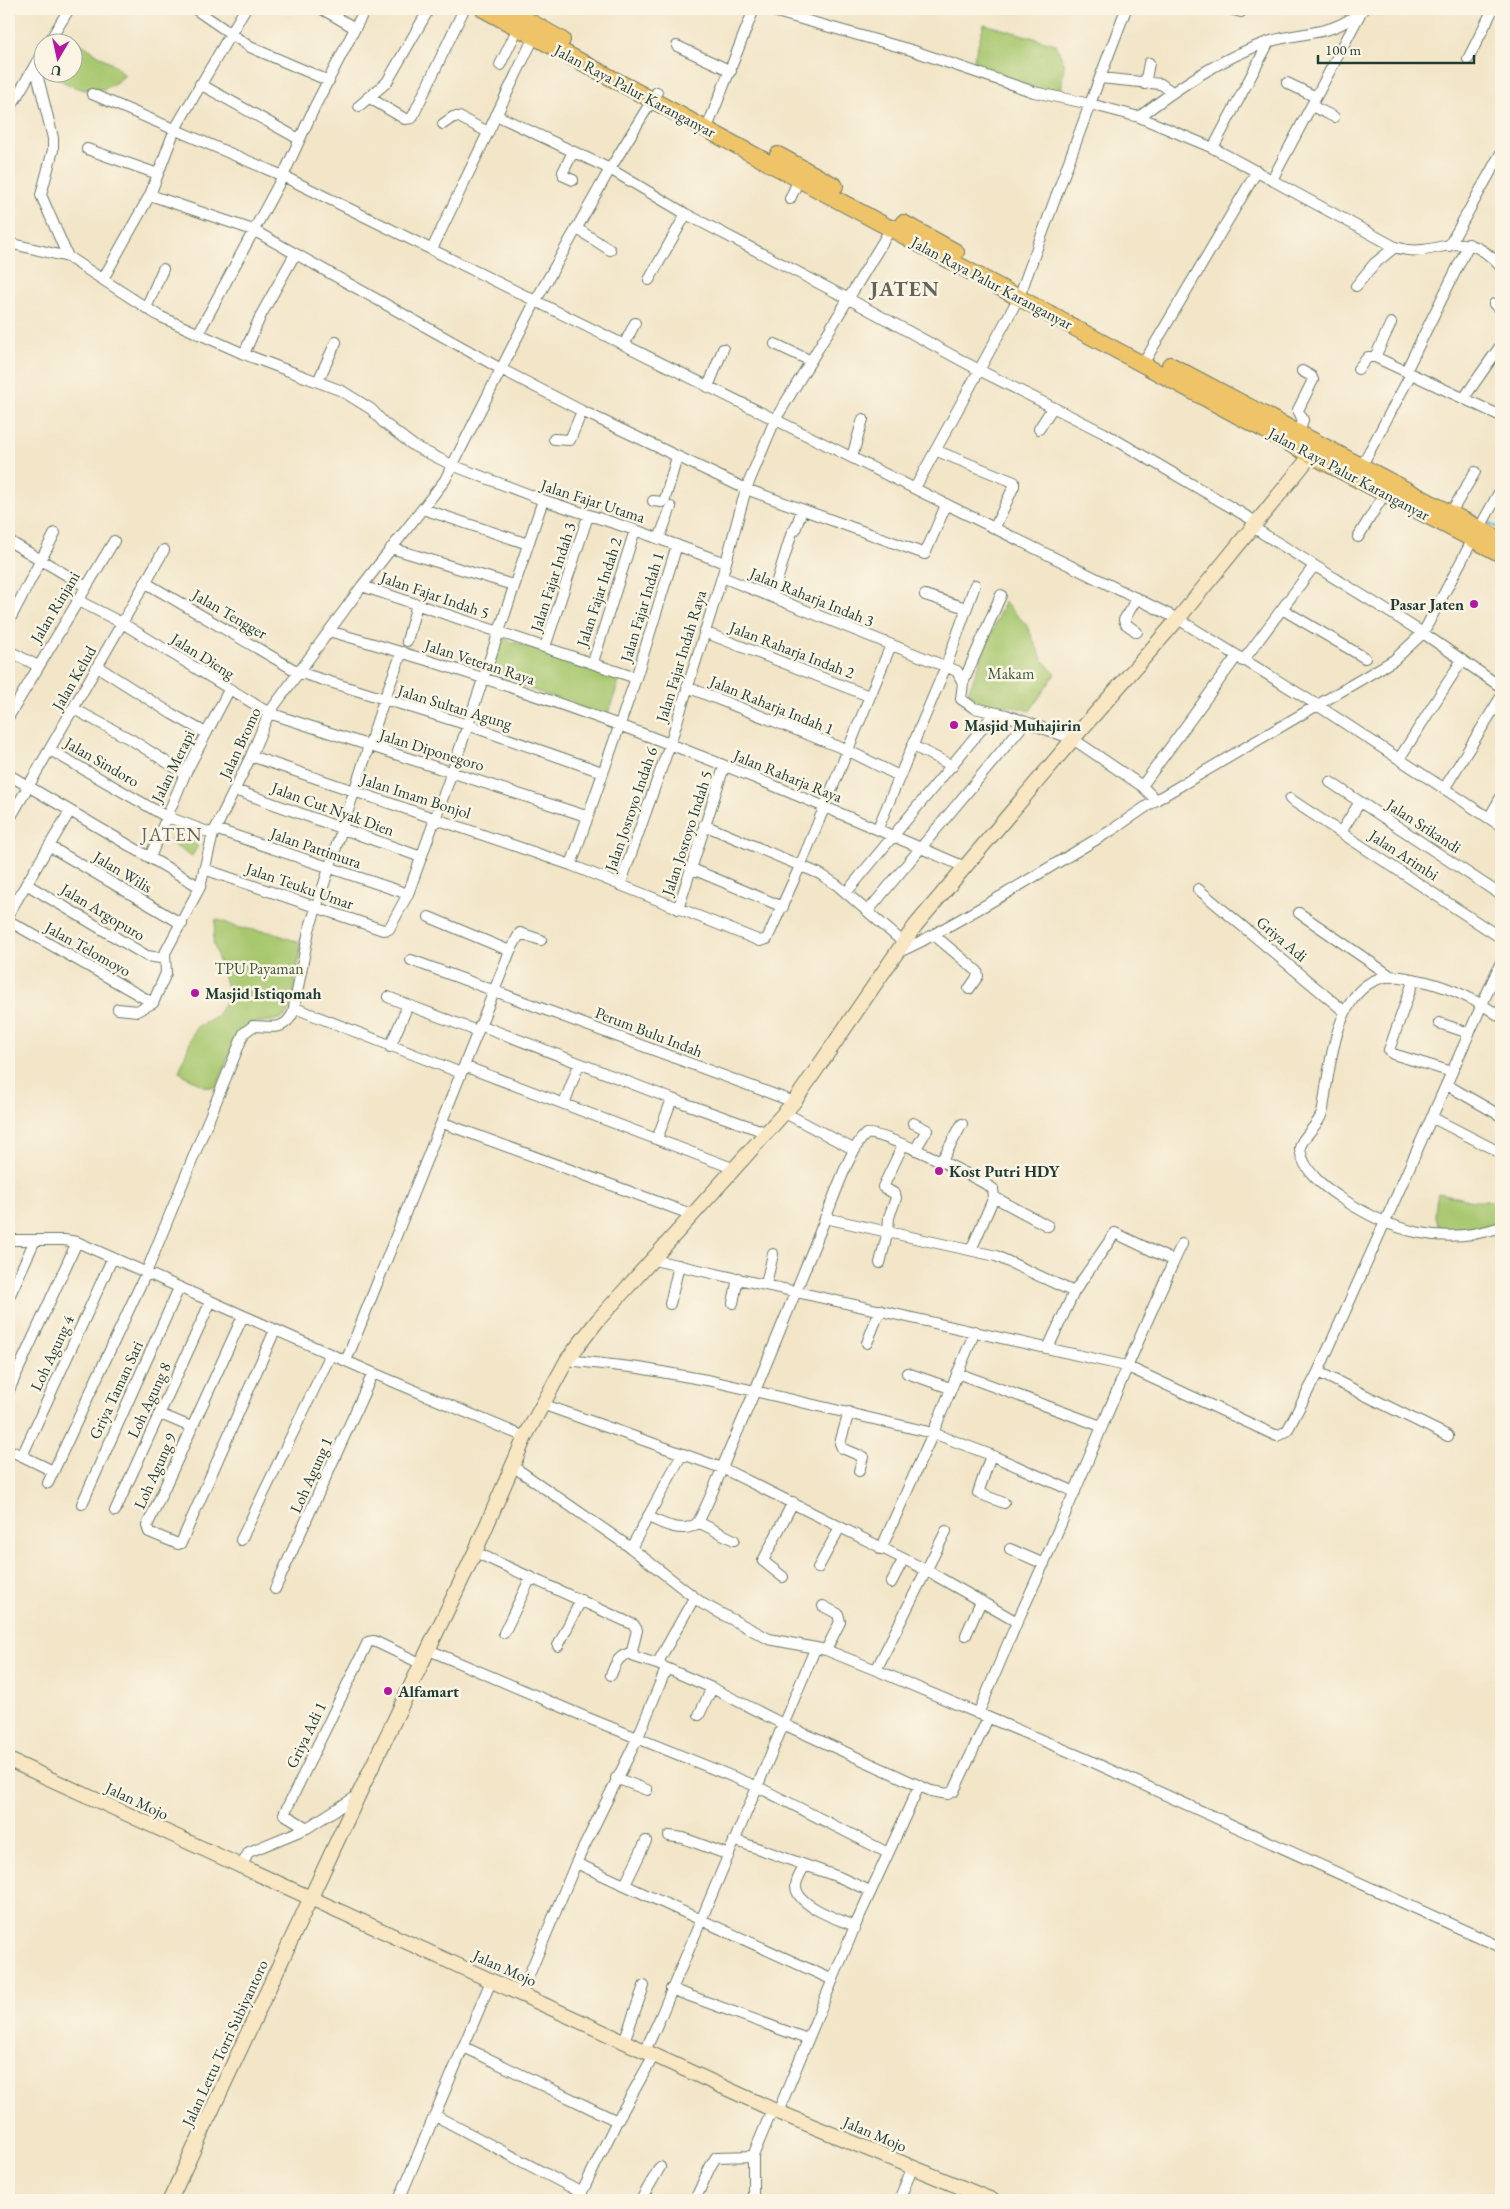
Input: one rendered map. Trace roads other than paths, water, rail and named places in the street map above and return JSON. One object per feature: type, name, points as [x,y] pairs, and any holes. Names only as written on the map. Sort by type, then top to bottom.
[{"type":"main road","name":"Jalan Raya Palur Karanganyar","points":[[483,9],[534,37],[655,96],[713,117],[894,224]]},
{"type":"main road","name":"Jalan Raya Palur Karanganyar","points":[[508,9],[655,96]]},
{"type":"main road","name":"Jalan Raya Palur Karanganyar","points":[[713,117],[799,180],[1024,284],[1150,351],[1299,434],[1316,450],[1364,462],[1451,514]]},
{"type":"main road","name":"Jalan Raya Palur Karanganyar","points":[[1150,351],[1385,493],[1451,514],[1480,527],[1501,540]]},
{"type":"main road","points":[[901,948],[965,867],[1178,619],[1316,450]]},
{"type":"main road","name":"Jalan Raya Palur Karanganyar","points":[[1480,527],[1501,554]]},
{"type":"main road","name":"Jalan Lettu Torri Subiyantoro","points":[[170,2200],[359,1794],[429,1650],[514,1467],[526,1437],[567,1360],[598,1320],[789,1108],[901,948]]},
{"type":"main road","name":"Jalan Mojo","points":[[9,1760],[242,1863],[311,1900],[775,2111],[912,2169],[992,2200]]},
{"type":"street","points":[[55,32],[68,9]]},
{"type":"street","points":[[195,9],[250,47],[329,81]]},
{"type":"street","points":[[103,279],[150,195],[175,129],[245,9]]},
{"type":"street","points":[[322,9],[355,28]]},
{"type":"street","points":[[198,334],[282,176],[366,9]]},
{"type":"street","points":[[359,106],[387,82],[429,9]]},
{"type":"street","points":[[368,97],[405,119],[412,118],[464,9]]},
{"type":"street","points":[[713,117],[754,9]]},
{"type":"street","points":[[766,9],[919,53],[1034,92],[1139,117],[1213,148],[1396,247],[1412,251],[1449,246],[1460,242],[1482,250],[1501,267]]},
{"type":"street","points":[[915,488],[1024,284],[1126,9]]},
{"type":"street","points":[[1230,9],[1241,12]]},
{"type":"street","points":[[1468,59],[1493,9]]},
{"type":"street","points":[[1139,117],[1172,92],[1232,58],[1269,42],[1326,31],[1352,19],[1363,10]]},
{"type":"street","points":[[1272,180],[1363,10]]},
{"type":"street","points":[[500,65],[518,28]]},
{"type":"street","points":[[432,249],[534,37]]},
{"type":"street","points":[[1213,148],[1269,42]]},
{"type":"street","points":[[677,46],[731,71]]},
{"type":"street","points":[[1145,84],[1149,63]]},
{"type":"street","points":[[9,110],[32,70]]},
{"type":"street","points":[[1100,78],[1165,86],[1172,92]]},
{"type":"street","points":[[38,82],[53,138],[53,150],[41,195],[68,258]]},
{"type":"street","points":[[1287,83],[1334,117]]},
{"type":"street","points":[[200,84],[300,139]]},
{"type":"street","points":[[92,94],[282,176],[915,488],[946,506],[995,527],[1178,619],[1317,705],[1501,826]]},
{"type":"street","name":"Jalan Bromo","points":[[165,953],[200,887],[214,832],[251,756],[269,713],[362,586],[445,480],[535,302],[610,169],[655,96]]},
{"type":"street","points":[[496,115],[610,169],[686,214],[849,299],[979,370],[1104,433],[1256,525],[1314,566],[1423,633],[1501,687]]},
{"type":"street","points":[[443,124],[453,117],[458,117],[488,132]]},
{"type":"street","points":[[87,148],[158,174]]},
{"type":"street","points":[[572,152],[562,172],[564,176],[573,180]]},
{"type":"street","points":[[1449,246],[1501,153]]},
{"type":"street","points":[[1150,351],[1257,171]]},
{"type":"street","points":[[790,199],[799,180]]},
{"type":"street","points":[[150,195],[253,230],[502,370],[582,412],[746,489],[925,554],[946,506]]},
{"type":"street","points":[[649,280],[686,214]]},
{"type":"street","name":"Jalan Fajar Indah Raya","points":[[670,744],[722,576],[746,489],[775,420],[894,224]]},
{"type":"street","points":[[576,228],[610,250]]},
{"type":"street","name":"Jalan Fajar Utama","points":[[9,243],[68,258],[146,308],[198,334],[244,354],[318,381],[358,400],[414,446],[452,465],[543,500],[635,530],[725,563]]},
{"type":"street","points":[[1364,462],[1469,244]]},
{"type":"street","points":[[1356,286],[1374,264],[1396,247]]},
{"type":"street","points":[[244,354],[261,315],[295,254]]},
{"type":"street","points":[[146,308],[163,269]]},
{"type":"street","points":[[1374,357],[1391,323]]},
{"type":"street","points":[[624,346],[635,324]]},
{"type":"street","points":[[318,381],[336,342]]},
{"type":"street","points":[[775,344],[811,361]]},
{"type":"street","points":[[1464,398],[1501,345]]},
{"type":"street","points":[[708,387],[723,349]]},
{"type":"street","points":[[1358,369],[1368,357],[1374,357],[1501,416]]},
{"type":"street","points":[[1299,434],[1303,420],[1298,412],[1313,380],[1311,376],[1302,371]]},
{"type":"street","points":[[1039,430],[1052,407]]},
{"type":"street","points":[[554,439],[570,440],[582,412]]},
{"type":"street","points":[[852,457],[862,419]]},
{"type":"street","points":[[937,450],[1014,482],[1014,486],[995,527]]},
{"type":"street","points":[[653,501],[662,502],[665,499],[677,457]]},
{"type":"street","points":[[1451,514],[1475,472]]},
{"type":"street","points":[[704,825],[801,864],[820,874],[868,911],[901,948],[934,935],[1112,830],[1156,800],[1387,665],[1406,651],[1423,633],[1501,489]]},
{"type":"street","points":[[1358,537],[1385,493]]},
{"type":"street","points":[[408,894],[452,772],[543,500]]},
{"type":"street","points":[[659,539],[671,507]]},
{"type":"street","points":[[423,509],[528,544]]},
{"type":"street","points":[[772,597],[792,532],[795,530],[802,510]]},
{"type":"street","name":"Jalan Fajar Indah 3","points":[[545,647],[588,516]]},
{"type":"street","name":"Jalan Fajar Indah 2","points":[[593,662],[635,530]]},
{"type":"street","points":[[9,621],[12,605],[56,533]]},
{"type":"street","points":[[9,541],[85,586]]},
{"type":"street","name":"Jalan Rinjani","points":[[9,716],[85,586],[114,541]]},
{"type":"street","name":"Jalan Fajar Indah 1","points":[[571,865],[586,816],[636,678],[677,545]]},
{"type":"street","points":[[391,548],[513,585]]},
{"type":"street","name":"Jalan Kelud","points":[[9,820],[164,550]]},
{"type":"street","points":[[1142,786],[1240,658],[1282,609],[1314,566]]},
{"type":"street","name":"Jalan Raharja Indah 3","points":[[722,576],[946,666]]},
{"type":"street","name":"Jalan Tengger","points":[[146,583],[298,672]]},
{"type":"street","points":[[878,828],[946,666],[974,585]]},
{"type":"street","name":"Jalan Fajar Indah 5","points":[[362,586],[636,678]]},
{"type":"street","points":[[925,595],[966,608]]},
{"type":"street","points":[[1001,595],[963,683],[961,695],[963,702],[974,708],[994,714],[1006,715],[1073,739],[1142,786],[1156,800]]},
{"type":"street","points":[[1137,598],[1124,620],[1126,624],[1137,632]]},
{"type":"street","name":"Jalan Dieng","points":[[77,600],[122,623],[269,713]]},
{"type":"street","points":[[407,641],[417,604]]},
{"type":"street","points":[[1282,609],[1365,658]]},
{"type":"street","name":"Jalan Veteran Raya","points":[[329,631],[483,678],[670,744]]},
{"type":"street","name":"Jalan Raharja Indah 2","points":[[704,632],[869,696]]},
{"type":"street","points":[[690,868],[783,907],[891,645]]},
{"type":"street","points":[[9,651],[38,666]]},
{"type":"street","points":[[48,1483],[146,1273],[244,1033],[253,1026],[279,1027],[288,1023],[295,1008],[309,930],[384,700],[402,652]]},
{"type":"street","points":[[1398,759],[1462,660]]},
{"type":"street","points":[[946,666],[960,673],[963,683]]},
{"type":"street","points":[[98,667],[172,714],[206,733]]},
{"type":"street","name":"Jalan Sultan Agung","points":[[298,672],[384,700],[468,724],[602,772]]},
{"type":"street","name":"Jalan Raharja Indah 1","points":[[687,687],[847,750],[900,776]]},
{"type":"street","name":"Jalan Merapi","points":[[150,856],[165,816],[229,690]]},
{"type":"street","points":[[1444,789],[1501,698]]},
{"type":"street","points":[[74,709],[132,740],[185,774]]},
{"type":"street","name":"Jalan Diponegoro","points":[[269,713],[586,816]]},
{"type":"street","points":[[846,893],[953,766],[994,714]]},
{"type":"street","points":[[868,911],[1020,729]]},
{"type":"street","name":"Jalan Raharja Raya","points":[[670,744],[878,828],[965,867]]},
{"type":"street","name":"Jalan Josroyo Indah 6","points":[[620,884],[670,744]]},
{"type":"street","points":[[913,746],[953,766]]},
{"type":"street","name":"Jalan Sindoro","points":[[50,750],[165,816],[214,832]]},
{"type":"street","name":"Jalan Imam Bonjol","points":[[251,756],[571,865],[760,941],[767,940],[783,907]]},
{"type":"street","name":"Jalan Josroyo Indah 5","points":[[678,909],[724,767]]},
{"type":"street","points":[[9,775],[200,887]]},
{"type":"street","name":"Jalan Srikandi","points":[[1330,782],[1501,894]]},
{"type":"street","name":"Jalan Cut Nyak Dien","points":[[235,790],[342,830],[422,857]]},
{"type":"street","points":[[1489,818],[1501,797]]},
{"type":"street","name":"Jalan Arimbi","points":[[1290,799],[1501,938]]},
{"type":"street","points":[[1341,832],[1360,802]]},
{"type":"street","points":[[9,913],[70,811]]},
{"type":"street","name":"Jalan Pattimura","points":[[214,832],[408,894]]},
{"type":"street","name":"Jalan Wilis","points":[[49,846],[182,924]]},
{"type":"street","name":"Jalan Teuku Umar","points":[[204,869],[386,930],[400,912],[408,894]]},
{"type":"street","name":"Jalan Argopuro","points":[[26,884],[147,956],[160,958],[165,953]]},
{"type":"street","name":"Griya Adi","points":[[1198,888],[1346,1012]]},
{"type":"street","points":[[1300,913],[1392,977]]},
{"type":"street","points":[[429,917],[510,951]]},
{"type":"street","name":"Jalan Telomoyo","points":[[9,921],[153,1003]]},
{"type":"street","points":[[346,1361],[510,951],[520,933],[541,940]]},
{"type":"street","points":[[934,935],[977,971],[978,976],[970,989]]},
{"type":"street","points":[[118,1008],[137,1011],[153,1003],[166,973],[165,953]]},
{"type":"street","name":"Perum Bulu Indah","points":[[411,960],[494,989],[789,1108],[855,1150]]},
{"type":"street","points":[[654,1260],[796,1290],[1126,1366],[1277,1436],[1287,1431],[1318,1372],[1501,962]]},
{"type":"street","points":[[1501,1017],[1482,1003],[1436,985],[1414,979],[1380,978],[1367,985],[1346,1012],[1331,1058],[1323,1111],[1319,1122],[1301,1142],[1300,1148],[1309,1169],[1320,1184],[1384,1223],[1404,1230],[1444,1235],[1471,1235],[1501,1227]]},
{"type":"street","points":[[1414,979],[1389,1050],[1392,1054],[1452,1072]]},
{"type":"street","points":[[388,997],[768,1133]]},
{"type":"street","points":[[390,1047],[408,1005]]},
{"type":"street","points":[[295,1008],[390,1047],[564,1104],[735,1169]]},
{"type":"street","points":[[1439,1023],[1469,1033]]},
{"type":"street","points":[[564,1104],[579,1064]]},
{"type":"street","points":[[1447,1085],[1501,1116]]},
{"type":"street","points":[[657,1139],[672,1099]]},
{"type":"street","points":[[1433,1118],[1501,1153]]},
{"type":"street","points":[[442,1123],[693,1215]]},
{"type":"street","points":[[913,1123],[927,1130],[915,1150]]},
{"type":"street","points":[[941,1162],[962,1124]]},
{"type":"street","points":[[648,1516],[670,1526],[690,1527],[698,1522],[755,1392],[825,1218],[855,1150],[866,1135],[870,1133],[915,1150],[989,1185],[993,1189],[994,1197],[971,1250]]},
{"type":"street","points":[[880,1262],[888,1231],[888,1217],[896,1196],[883,1187],[903,1146]]},
{"type":"street","points":[[994,1197],[1048,1226]]},
{"type":"street","points":[[825,1218],[1004,1259],[1074,1292]]},
{"type":"street","points":[[1048,1348],[1074,1292],[1115,1233],[1174,1261]]},
{"type":"street","points":[[9,1240],[64,1240],[77,1242],[373,1373],[526,1437]]},
{"type":"street","points":[[9,1297],[35,1240]]},
{"type":"street","points":[[9,1390],[77,1242]]},
{"type":"street","points":[[610,1675],[618,1659],[624,1654],[632,1653],[639,1659],[662,1666],[712,1688],[783,1724],[919,1786],[942,1794],[954,1791],[1017,1622],[1075,1492],[1126,1366],[1182,1244]]},
{"type":"street","points":[[766,1284],[773,1254]]},
{"type":"street","name":"Loh Agung 4","points":[[22,1456],[112,1258]]},
{"type":"street","points":[[670,1304],[680,1265]]},
{"type":"street","points":[[733,1303],[738,1278]]},
{"type":"street","name":"Griya Taman Sari","points":[[82,1504],[179,1288]]},
{"type":"street","name":"Loh Agung 8","points":[[115,1511],[211,1301]]},
{"type":"street","points":[[867,1343],[880,1310]]},
{"type":"street","name":"Loh Agung 9","points":[[243,1316],[147,1529],[149,1532],[178,1544],[181,1543],[275,1330]]},
{"type":"street","points":[[881,1549],[933,1433],[975,1331]]},
{"type":"street","points":[[240,1540],[331,1354]]},
{"type":"street","points":[[567,1360],[664,1372],[849,1412],[933,1433],[991,1455],[1075,1492]]},
{"type":"street","points":[[1318,1372],[1448,1436]]},
{"type":"street","name":"Loh Agung 1","points":[[275,1589],[373,1373]]},
{"type":"street","points":[[907,1373],[950,1388]]},
{"type":"street","points":[[957,1373],[1101,1426]]},
{"type":"street","points":[[542,1404],[722,1468],[926,1570],[1017,1622]]},
{"type":"street","points":[[849,1412],[840,1443],[842,1448],[863,1457],[859,1471]]},
{"type":"street","points":[[160,1414],[191,1428]]},
{"type":"street","points":[[9,1450],[53,1471]]},
{"type":"street","points":[[631,1548],[682,1454]]},
{"type":"street","points":[[991,1455],[978,1493],[1004,1503]]},
{"type":"street","points":[[514,1467],[631,1548],[694,1598],[769,1639],[821,1649],[876,1670],[1084,1758],[1501,1947]]},
{"type":"street","points":[[782,1577],[763,1561],[793,1502]]},
{"type":"street","points":[[698,1522],[734,1540]]},
{"type":"street","points":[[818,1568],[840,1527]]},
{"type":"street","points":[[876,1670],[946,1531]]},
{"type":"street","points":[[1010,1549],[1044,1564]]},
{"type":"street","points":[[474,1552],[636,1627],[632,1653]]},
{"type":"street","points":[[891,1583],[903,1560]]},
{"type":"street","points":[[504,1633],[531,1577]]},
{"type":"street","points":[[521,1994],[576,1863],[616,1778],[638,1737],[662,1666],[694,1598]]},
{"type":"street","points":[[558,1646],[581,1600]]},
{"type":"street","points":[[966,1634],[981,1601]]},
{"type":"street","points":[[436,2116],[580,2197],[649,2053],[672,1989],[783,1724],[821,1649],[840,1622],[838,1614],[823,1606]]},
{"type":"street","name":"Griya Adi 1","points":[[307,1828],[284,1814],[368,1642],[374,1641],[422,1664]]},
{"type":"street","points":[[429,1650],[588,1718],[758,1786],[888,1854]]},
{"type":"street","points":[[699,1715],[712,1688]]},
{"type":"street","points":[[616,1778],[647,1790]]},
{"type":"street","points":[[754,2200],[753,2156],[807,2039],[870,1891],[919,1786]]},
{"type":"street","points":[[242,1863],[249,1852],[307,1828],[359,1794]]},
{"type":"street","points":[[669,1836],[683,1838],[729,1855]]},
{"type":"street","points":[[734,1840],[805,1865],[870,1891]]},
{"type":"street","points":[[625,1885],[646,1841]]},
{"type":"street","points":[[576,1863],[833,1980]]},
{"type":"street","points":[[805,1865],[796,1884],[798,1893],[819,1911],[855,1926]]},
{"type":"street","points":[[399,2200],[491,1982]]},
{"type":"street","points":[[624,2041],[644,1986]]},
{"type":"street","points":[[672,1989],[807,2039]]},
{"type":"street","points":[[464,2047],[617,2121]]},
{"type":"street","points":[[695,2200],[716,2158],[753,2156]]},
{"type":"street","points":[[641,2200],[660,2166]]},
{"type":"street","points":[[899,2200],[912,2169]]},
{"type":"waterway","points":[[1463,511],[1501,529]]},
{"type":"place","name":"Pasar Jaten","points":[[1474,604]]},
{"type":"place","name":"Masjid Muhajirin","points":[[954,725]]},
{"type":"place","name":"Masjid Istiqomah","points":[[195,993]]},
{"type":"place","name":"Kost Putri HDY","points":[[939,1171]]},
{"type":"place","name":"Alfamart","points":[[388,1691]]},
{"type":"district","name":"JATEN","points":[[905,288]]},
{"type":"district","name":"JATEN","points":[[172,834]]},
{"type":"park label","name":"Makam","points":[[1011,673]]},
{"type":"park label","name":"TPU Payaman","points":[[259,968]]}]
